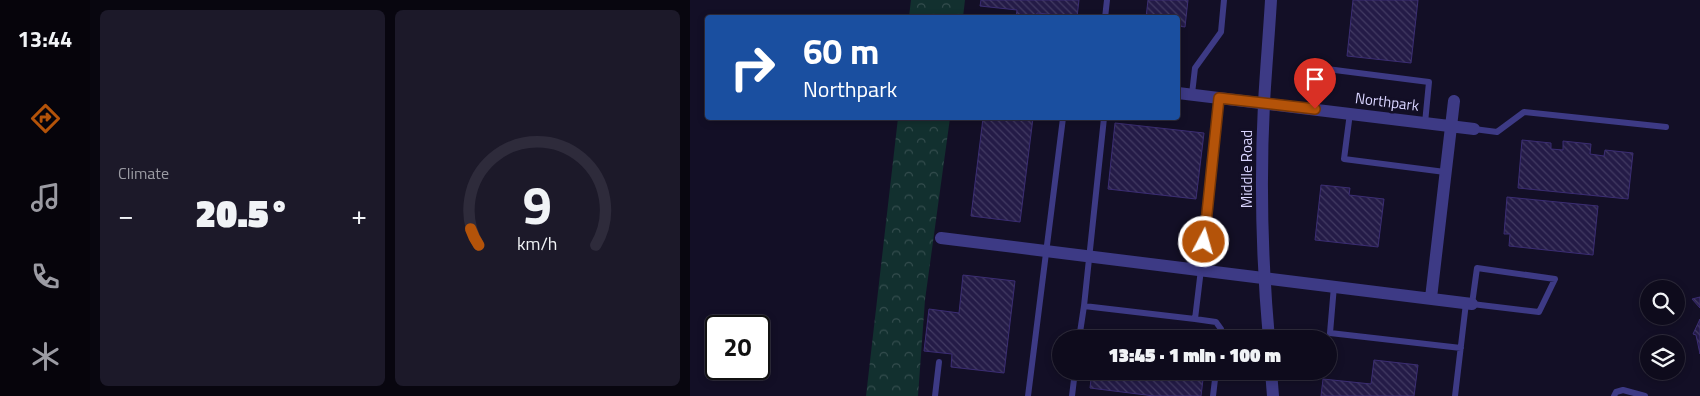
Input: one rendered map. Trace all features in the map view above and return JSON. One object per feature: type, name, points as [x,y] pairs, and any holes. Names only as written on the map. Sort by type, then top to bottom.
[{"type":"street","name":"Middle Road","points":[[1268,330],[1264,277],[1264,103],[1271,0]]},
{"type":"street","name":"Northpark","points":[[1180,93],[1474,129]]},
{"type":"street","points":[[1431,298],[1454,101]]},
{"type":"street","points":[[941,238],[1469,303]]},
{"type":"street","points":[[1272,380],[1273,396]]},
{"type":"lane","points":[[1105,15],[1107,0]]},
{"type":"lane","points":[[1192,94],[1195,68],[1221,32],[1224,0]]},
{"type":"lane","points":[[1315,109],[1319,68],[1429,82],[1425,123]]},
{"type":"lane","points":[[1195,319],[1219,98]]},
{"type":"lane","points":[[1474,129],[1497,132],[1524,112],[1666,127]]},
{"type":"lane","points":[[1350,113],[1344,159],[1445,172]]},
{"type":"lane","points":[[1028,396],[1063,120]]},
{"type":"lane","points":[[1080,330],[1104,120]]},
{"type":"lane","points":[[1454,396],[1460,348],[1469,303],[1477,268],[1555,279],[1539,312],[1469,303]]},
{"type":"lane","points":[[1334,286],[1330,333],[1460,348]]},
{"type":"lane","points":[[1084,306],[1216,322],[1221,330]]},
{"type":"lane","points":[[935,396],[939,362]]},
{"type":"lane","points":[[1072,396],[1074,380]]},
{"type":"lane","points":[[1213,396],[1215,380]]},
{"type":"lane","points":[[1614,396],[1616,392],[1623,390],[1645,396]]},
{"type":"green space","points":[[911,0],[965,0],[963,15],[909,15]]},
{"type":"green space","points":[[898,120],[950,120],[925,300],[918,396],[866,396]]},
{"type":"building","points":[[981,0],[1079,0],[1077,15],[1037,13],[1037,15],[1016,15],[1017,10],[980,6]]},
{"type":"building","points":[[1148,0],[1188,0],[1185,27],[1180,26],[1180,15],[1146,15]]},
{"type":"building","points":[[1353,0],[1418,0],[1411,63],[1347,56]]},
{"type":"building","points":[[983,120],[1033,120],[1020,222],[971,216]]},
{"type":"building","points":[[1115,123],[1204,133],[1196,199],[1108,189]]},
{"type":"building","points":[[1522,140],[1551,143],[1551,149],[1563,150],[1563,141],[1591,144],[1590,154],[1604,156],[1605,150],[1633,153],[1628,199],[1518,188]]},
{"type":"building","points":[[1321,185],[1350,188],[1349,195],[1384,199],[1378,247],[1315,240]]},
{"type":"building","points":[[1507,197],[1598,206],[1593,255],[1509,246],[1510,234],[1504,234]]},
{"type":"building","points":[[963,275],[1015,281],[1004,373],[951,367],[952,354],[924,351],[929,309],[959,313]]},
{"type":"building","points":[[1700,297],[1700,308],[1692,299]]},
{"type":"building","points":[[1700,319],[1700,354],[1696,335],[1693,334]]},
{"type":"building","points":[[1374,360],[1418,365],[1414,396],[1321,396],[1323,380],[1371,384]]},
{"type":"building","points":[[1091,380],[1203,380],[1201,396],[1154,396],[1090,388]]},
{"type":"route","points":[[1204,242],[1219,98],[1315,109]]}]
